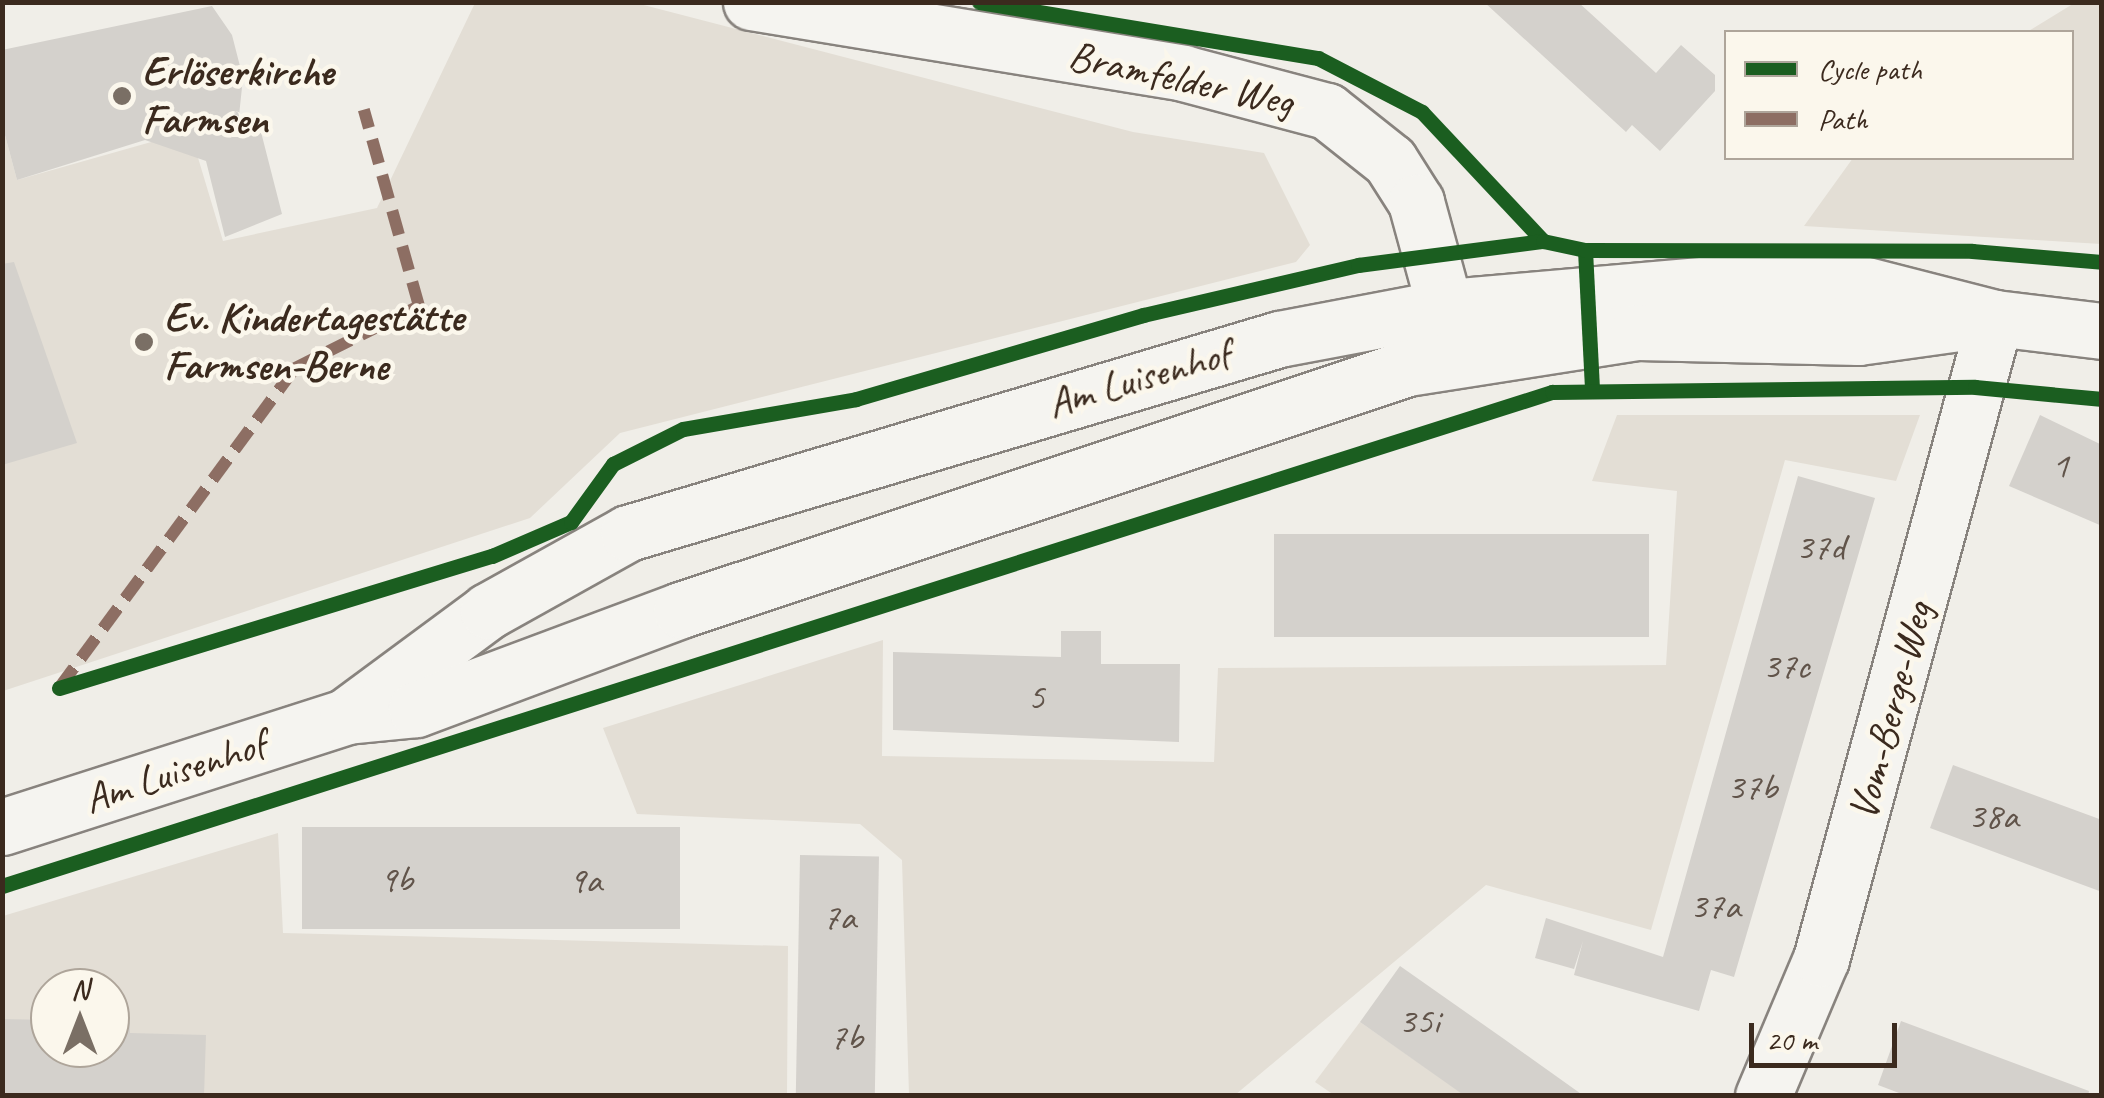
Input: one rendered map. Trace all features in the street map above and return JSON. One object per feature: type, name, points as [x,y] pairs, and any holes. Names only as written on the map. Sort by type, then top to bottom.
[{"type":"main road","name":"Bramfelder Weg","points":[[751,2],[1183,73],[1327,111],[1380,152],[1416,202],[1454,331]]},
{"type":"main road","name":"Am Luisenhof","points":[[347,716],[488,611],[628,532],[1150,373],[1454,331],[1634,287],[1858,284],[1994,318],[2102,331]]},
{"type":"main road","name":"Vom-Berge-Weg","points":[[1763,1096],[1822,959],[1994,318]]},
{"type":"main road","name":"Am Luisenhof","points":[[2,828],[347,716],[416,709],[1454,331]]},
{"type":"shaded area","points":[[2076,2],[2101,3],[2101,244],[1804,226],[1852,160],[2074,160],[2074,30],[2030,30]]},
{"type":"shaded area","points":[[475,3],[636,3],[1133,132],[1264,153],[1310,245],[1296,262],[620,433],[530,518],[3,691],[2,124],[17,180],[190,131],[223,241],[377,208]]},
{"type":"shaded area","points":[[1617,415],[1920,415],[1896,481],[1785,460],[1651,930],[1486,885],[1235,1095],[909,1095],[902,860],[860,824],[637,814],[603,728],[883,640],[882,756],[1214,762],[1218,668],[1666,665],[1677,491],[1592,481]]},
{"type":"shaded area","points":[[278,833],[283,933],[788,946],[787,1095],[3,1096],[3,916]]},
{"type":"shaded area","points":[[1360,1022],[1465,1095],[1334,1095],[1315,1082]]},
{"type":"building","points":[[1484,2],[1578,2],[1656,73],[1681,45],[1715,75],[1715,91],[1660,151],[1632,125],[1626,132]]},
{"type":"building","name":"Erlöserkirche Farmsen","points":[[212,6],[232,35],[243,78],[238,125],[261,132],[282,214],[225,237],[206,161],[145,140],[17,180],[2,124],[2,50]]},
{"type":"building","points":[[14,262],[77,443],[2,465],[2,264]]},
{"type":"building","points":[[2040,415],[2102,445],[2102,526],[2009,486]]},
{"type":"building","points":[[1798,476],[1875,498],[1734,977],[1711,970],[1699,1011],[1574,975],[1583,941],[1574,969],[1535,958],[1546,918],[1663,957]]},
{"type":"building","points":[[1274,534],[1649,534],[1649,637],[1274,637]]},
{"type":"building","points":[[1061,631],[1101,631],[1101,664],[1180,664],[1179,742],[893,730],[893,652],[1061,657]]},
{"type":"building","points":[[1953,765],[2102,820],[2102,892],[1930,828]]},
{"type":"building","points":[[302,827],[680,827],[680,929],[302,929]]},
{"type":"building","points":[[800,855],[879,856],[875,1096],[796,1096]]},
{"type":"building","points":[[1400,966],[1584,1096],[1465,1096],[1360,1022]]},
{"type":"building","points":[[2,1019],[30,1020],[30,1068],[130,1068],[130,1033],[206,1035],[204,1096],[2,1096]]},
{"type":"building","points":[[1901,1021],[2089,1091],[2088,1096],[1907,1096],[1878,1085]]},
{"type":"marked path","points":[[59,688],[295,368],[419,306],[364,110]]},
{"type":"cycle path","points":[[979,2],[1318,58],[1422,112],[1543,241]]},
{"type":"cycle path","points":[[59,688],[492,556],[571,522],[613,464],[683,429],[856,399],[1143,315],[1358,265],[1543,241],[1585,250],[1972,251],[2102,262]]},
{"type":"cycle path","points":[[1585,250],[1592,390]]},
{"type":"cycle path","points":[[2,886],[1552,392],[1975,387],[2102,399]]},
{"type":"place","name":"Erlöserkirche Farmsen","points":[[122,96]]},
{"type":"place","name":"Ev. Kindertagestätte Farmsen-Berne","points":[[144,342]]}]
